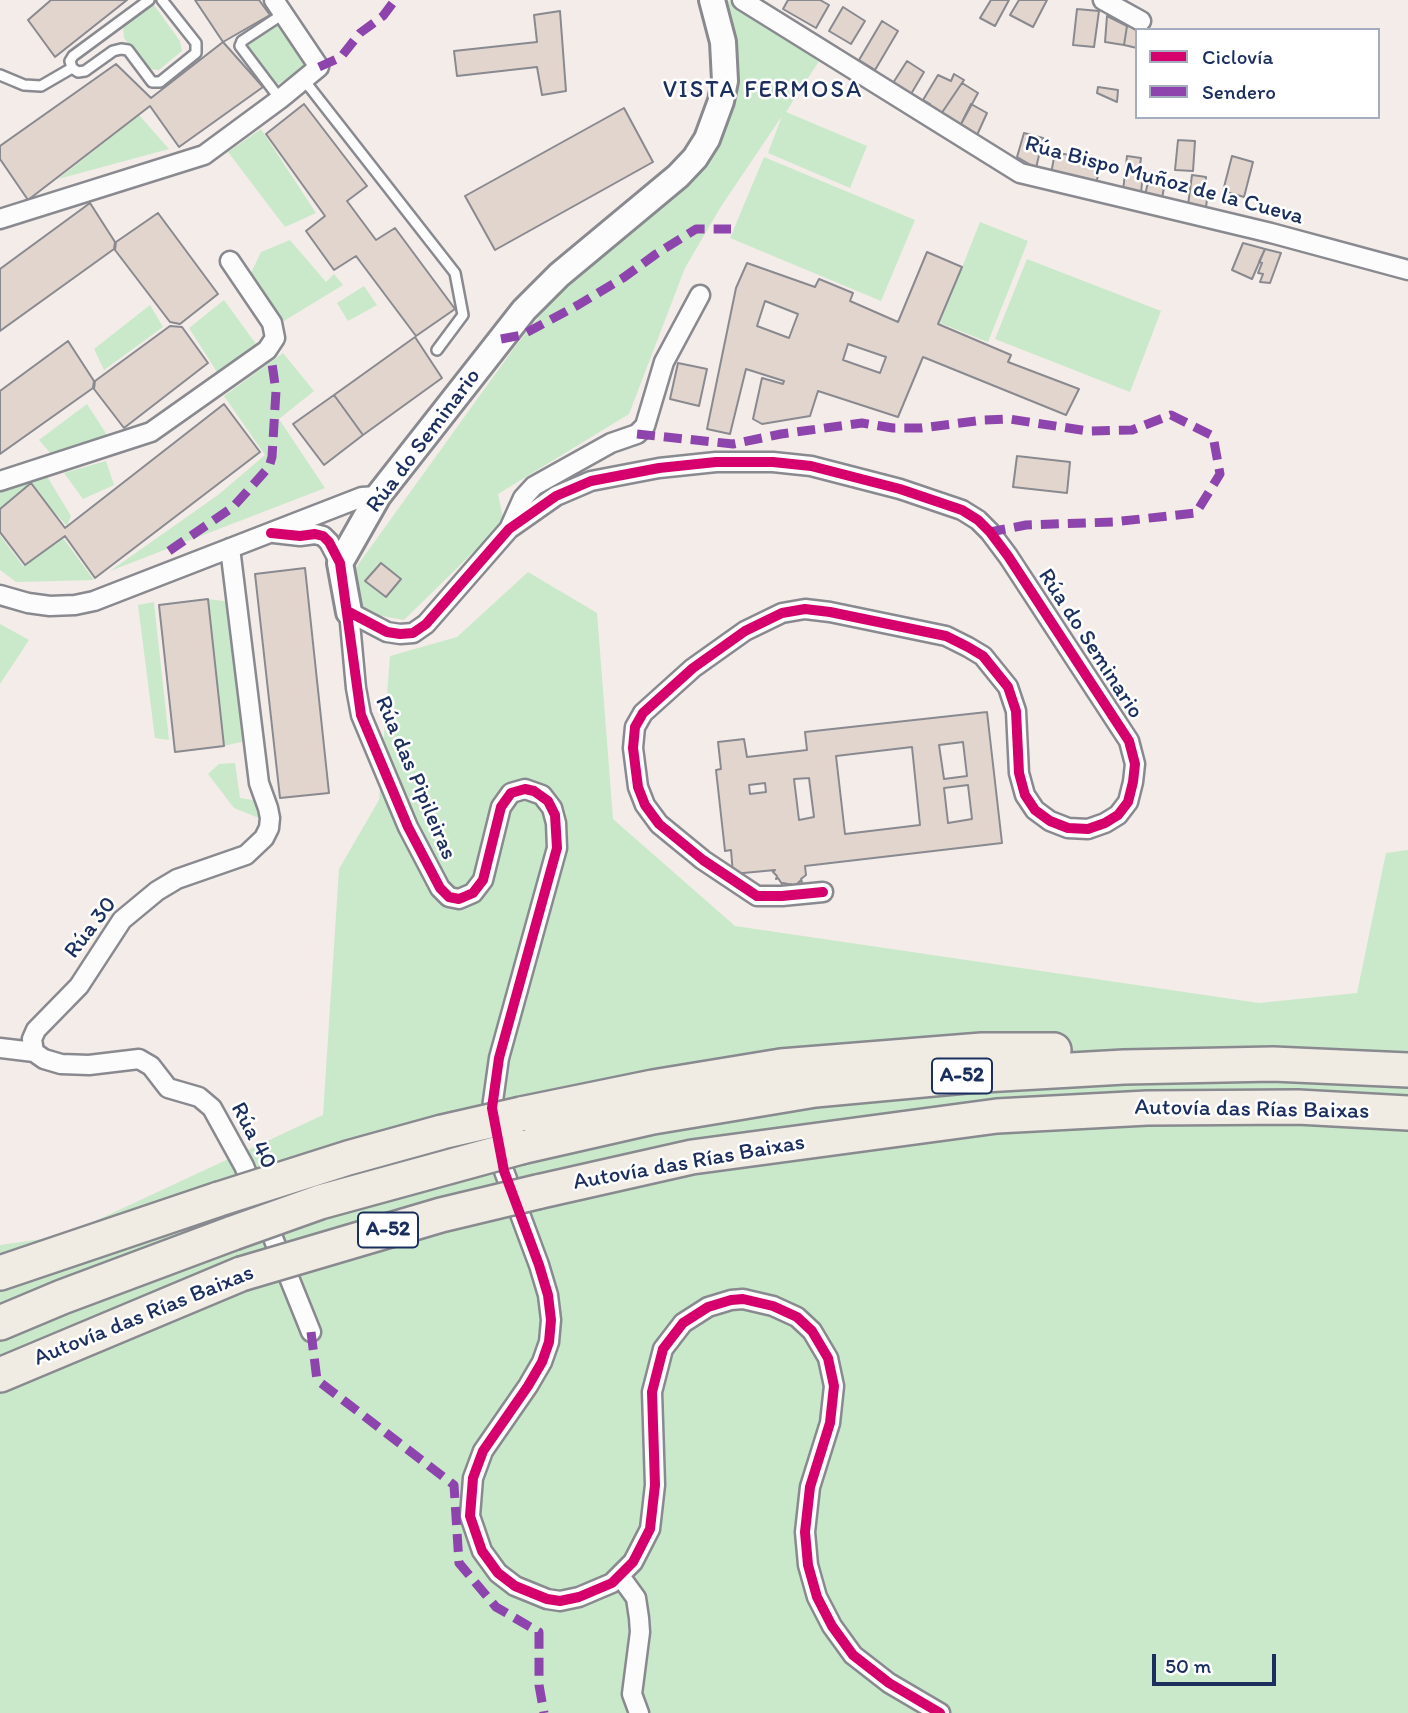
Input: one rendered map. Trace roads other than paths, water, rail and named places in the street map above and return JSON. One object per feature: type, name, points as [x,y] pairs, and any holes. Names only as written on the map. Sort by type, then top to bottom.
[{"type":"highway","points":[[0,1273],[219,1199],[348,1158],[442,1132],[653,1087],[781,1066],[982,1050],[1277,1051],[1396,1068]]},
{"type":"highway","name":"Autovía das Rías Baixas","points":[[0,1323],[62,1297],[320,1202],[521,1147],[666,1114],[816,1090],[953,1077],[1138,1067],[1273,1064],[1396,1068]]},
{"type":"highway","name":"Autovía das Rías Baixas","points":[[0,1375],[241,1274],[441,1215],[692,1157],[997,1116],[1147,1108],[1298,1107],[1408,1113]]},
{"type":"street","name":"Rúa do Seminario","points":[[340,563],[378,496],[524,310],[559,275],[661,192],[695,158],[716,118],[725,81],[723,42],[712,0]]},
{"type":"street","name":"Rúa Bispo Muñoz de la Cueva","points":[[742,0],[1020,173],[1271,233],[1408,270]]},
{"type":"street","points":[[1102,0],[1141,21]]},
{"type":"street","points":[[0,219],[204,155],[280,99],[319,67],[279,7]]},
{"type":"street","points":[[0,481],[151,432],[267,350],[275,338],[275,331],[230,261]]},
{"type":"street","points":[[509,529],[523,498],[534,486],[611,443],[637,434],[646,426],[664,362],[700,295]]},
{"type":"street","name":"Rúa do Seminario","points":[[349,612],[387,632],[413,632],[426,624],[509,529],[556,496],[591,481],[685,465],[773,462],[811,466],[844,473],[962,510],[990,532],[1129,741],[1135,764],[1128,802],[1118,815],[1088,829],[1068,828],[1050,821],[1035,810],[1025,795],[1019,773],[1016,711],[1008,687],[983,656],[946,636],[830,612],[805,609],[782,613],[745,631],[672,685],[643,713],[635,727],[633,748],[638,787],[645,805],[659,824],[703,860],[757,895],[782,896],[823,892]]},
{"type":"street","points":[[0,594],[39,605],[84,603],[362,497],[378,496]]},
{"type":"street","points":[[271,533],[300,536],[315,534],[329,541],[340,563],[349,612]]},
{"type":"street","name":"Rúa 30","points":[[34,1052],[32,1039],[36,1030],[79,986],[122,920],[157,891],[177,879],[246,855],[256,848],[269,828],[268,808],[259,783],[230,548]]},
{"type":"street","name":"Rúa das Pipileiras","points":[[349,612],[361,715],[408,827],[440,888],[449,897],[459,899],[472,893],[483,880],[501,807],[511,793],[525,789],[534,791],[548,801],[555,815],[557,848],[499,1058],[493,1093],[493,1122],[504,1171],[548,1295],[551,1320],[549,1342],[542,1362],[528,1386],[484,1451],[473,1478],[469,1503],[472,1528],[482,1551],[498,1573],[515,1586],[537,1596],[560,1601],[601,1589],[620,1576]]},
{"type":"street","name":"Rúa 40","points":[[0,1048],[34,1052],[44,1059],[61,1064],[89,1065],[139,1059],[151,1066],[168,1088],[199,1097],[212,1108],[244,1166],[311,1332]]},
{"type":"street","points":[[639,1713],[632,1694],[640,1632],[639,1618],[636,1598],[620,1576],[632,1562],[650,1529],[655,1485],[651,1404],[654,1377],[663,1349],[691,1317],[717,1304],[743,1299],[787,1311],[806,1324],[828,1358],[834,1386],[830,1423],[810,1487],[805,1532],[808,1565],[817,1597],[831,1626],[853,1655],[889,1683],[940,1713]]},
{"type":"lane","points":[[149,0],[73,56],[70,61],[72,68],[78,72],[85,71],[113,51],[128,50],[152,82],[159,82],[196,53],[196,43],[162,0]]},
{"type":"lane","points":[[279,7],[242,41],[240,46],[280,99]]},
{"type":"lane","points":[[0,75],[24,85],[41,86],[72,68]]},
{"type":"lane","points":[[304,80],[455,273],[463,315],[436,350]]},
{"type":"district","name":"VISTA FERMOSA","points":[[763,91]]}]
